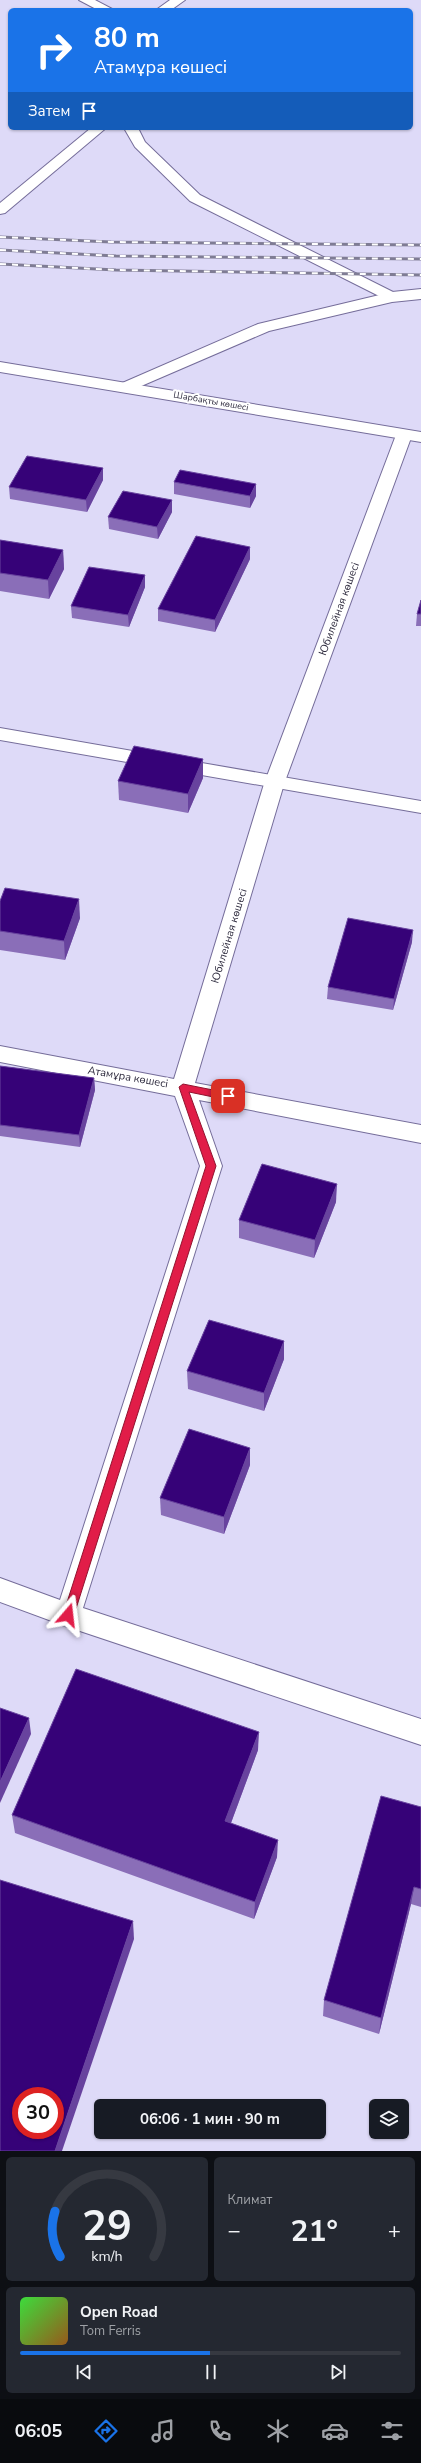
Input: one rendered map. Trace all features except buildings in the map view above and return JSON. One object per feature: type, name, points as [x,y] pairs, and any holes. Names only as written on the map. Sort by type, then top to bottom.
[{"type":"street","points":[[126,387],[264,327],[392,297],[421,294]]},
{"type":"street","name":"Шарбақты көшесі","points":[[0,367],[412,436]]},
{"type":"street","name":"Юбилейная көшесі","points":[[183,1087],[274,784],[412,436]]},
{"type":"street","name":"Атамұра көшесі","points":[[0,1054],[183,1087],[421,1134]]},
{"type":"street","points":[[68,1615],[211,1166],[183,1087]]},
{"type":"street","points":[[0,1590],[68,1615],[421,1732]]},
{"type":"lane","points":[[85,0],[103,8]]},
{"type":"lane","points":[[165,8],[179,0]]},
{"type":"lane","points":[[0,210],[97,130]]},
{"type":"lane","points":[[132,130],[140,144],[195,198],[392,297]]},
{"type":"lane","points":[[0,734],[274,784],[421,807]]},
{"type":"railway","points":[[0,237],[111,242],[421,245]]},
{"type":"railway","points":[[0,250],[116,256],[421,259]]},
{"type":"railway","points":[[0,264],[116,270],[421,275]]},
{"type":"route","points":[[68,1615],[211,1166],[183,1087],[228,1096]]}]
